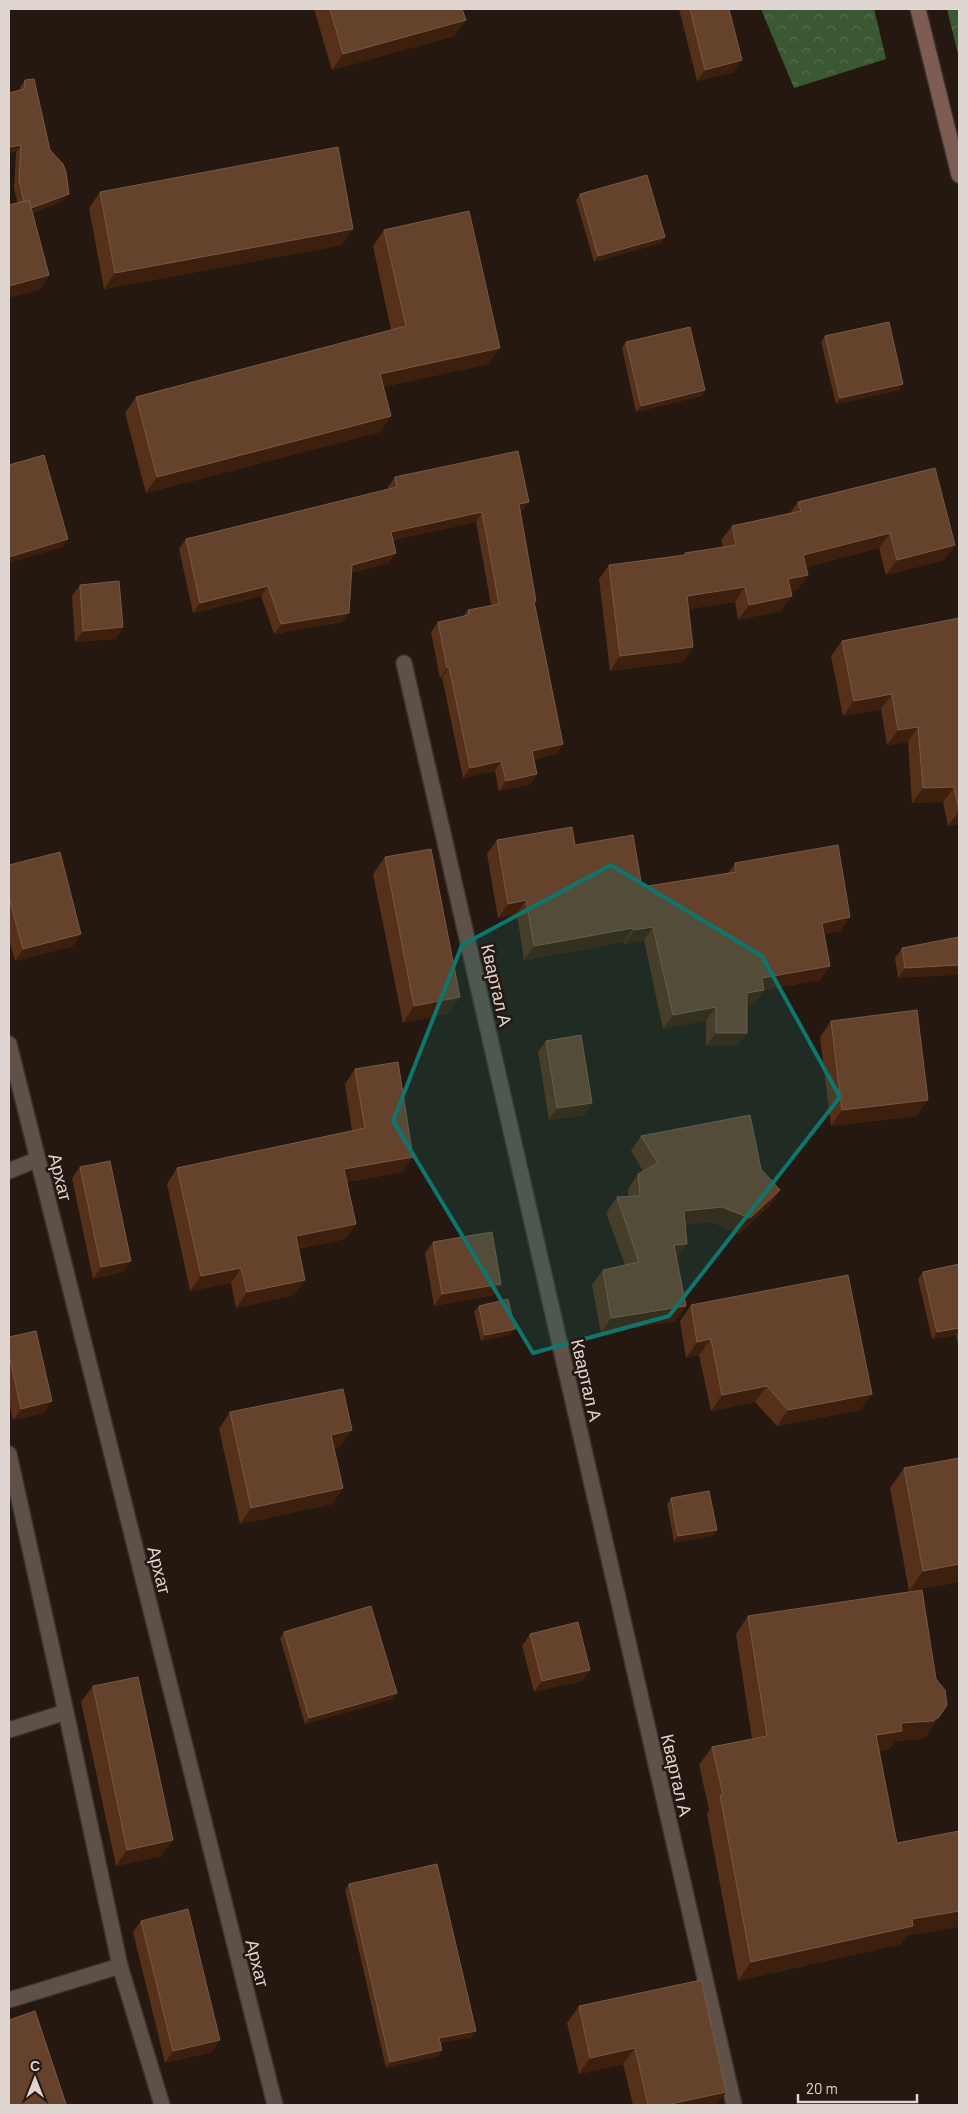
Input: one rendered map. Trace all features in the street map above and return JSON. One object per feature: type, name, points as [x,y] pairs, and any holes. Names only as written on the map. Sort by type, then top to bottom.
[{"type":"main road","points":[[918,9],[959,175]]},
{"type":"street","name":"Квартал А","points":[[404,663],[734,2105]]},
{"type":"street","name":"Архат","points":[[9,1044],[275,2105]]},
{"type":"street","points":[[9,1171],[38,1159]]},
{"type":"street","points":[[9,1454],[120,1966],[162,2105]]},
{"type":"street","points":[[9,1730],[66,1712]]},
{"type":"street","points":[[9,2000],[120,1966]]},
{"type":"highlighted area","points":[[611,865],[762,956],[840,1097],[669,1316],[533,1353],[393,1121],[462,945]]},
{"type":"green space","points":[[761,9],[874,9],[886,59],[794,88]]},
{"type":"green space","points":[[947,9],[959,9],[959,58]]},
{"type":"building","points":[[330,9],[462,9],[466,20],[343,54]]},
{"type":"building","points":[[690,9],[729,9],[742,60],[705,70]]},
{"type":"building","points":[[34,79],[50,150],[63,164],[69,194],[31,208],[29,200],[24,202],[19,180],[21,145],[9,147],[9,93],[24,89],[25,80]]},
{"type":"building","points":[[338,147],[353,229],[115,273],[100,192]]},
{"type":"building","points":[[647,175],[665,237],[598,256],[580,194]]},
{"type":"building","points":[[29,200],[49,275],[9,286],[9,205]]},
{"type":"building","points":[[469,211],[500,348],[380,374],[391,416],[157,477],[136,397],[406,326],[384,230]]},
{"type":"building","points":[[889,322],[903,384],[840,398],[825,336]]},
{"type":"building","points":[[690,327],[705,390],[641,406],[626,342]]},
{"type":"building","points":[[518,451],[529,502],[519,504],[536,601],[534,601],[563,744],[532,751],[537,774],[506,781],[501,761],[470,768],[449,667],[447,668],[438,622],[469,615],[468,610],[499,604],[482,512],[391,532],[396,553],[352,565],[349,613],[281,624],[268,586],[200,603],[186,539],[397,487],[395,477]]},
{"type":"building","points":[[44,455],[68,539],[9,557],[9,465]]},
{"type":"building","points":[[935,468],[955,545],[897,560],[890,533],[803,555],[808,575],[788,579],[792,596],[749,605],[745,587],[687,596],[693,647],[620,656],[609,565],[685,555],[685,553],[736,545],[732,526],[801,511],[798,502]]},
{"type":"building","points":[[119,581],[123,627],[83,631],[80,585]]},
{"type":"building","points":[[959,618],[959,811],[954,787],[923,788],[918,727],[898,730],[892,694],[854,701],[842,641]]},
{"type":"building","points":[[572,827],[575,845],[633,835],[642,887],[736,872],[735,863],[838,845],[850,917],[822,923],[830,966],[762,978],[764,990],[747,993],[747,1033],[716,1033],[716,1007],[673,1015],[653,927],[634,930],[633,928],[534,946],[526,900],[508,904],[497,840]]},
{"type":"building","points":[[431,849],[460,997],[414,1006],[385,857]]},
{"type":"building","points":[[60,852],[81,934],[23,949],[9,897],[9,865]]},
{"type":"building","points":[[959,937],[959,965],[905,968],[902,948]]},
{"type":"building","points":[[917,1010],[928,1100],[842,1110],[831,1021]]},
{"type":"building","points":[[581,1035],[592,1103],[557,1108],[546,1041]]},
{"type":"building","points":[[398,1062],[413,1157],[344,1169],[356,1224],[296,1236],[305,1280],[247,1292],[241,1268],[201,1276],[177,1168],[365,1128],[355,1069]]},
{"type":"building","points":[[750,1115],[761,1169],[780,1190],[750,1218],[722,1207],[684,1211],[687,1244],[674,1245],[686,1306],[611,1318],[603,1270],[639,1262],[617,1197],[640,1196],[638,1174],[658,1163],[641,1136]]},
{"type":"building","points":[[110,1161],[131,1261],[101,1267],[80,1167]]},
{"type":"building","points":[[492,1232],[501,1284],[442,1294],[433,1242]]},
{"type":"building","points":[[959,1264],[959,1328],[937,1332],[923,1272]]},
{"type":"building","points":[[848,1275],[872,1394],[788,1410],[767,1386],[722,1395],[711,1339],[697,1342],[691,1305]]},
{"type":"building","points":[[508,1299],[515,1329],[485,1335],[479,1306]]},
{"type":"building","points":[[36,1331],[52,1401],[21,1409],[9,1355],[9,1337]]},
{"type":"building","points":[[343,1389],[352,1430],[331,1435],[343,1488],[251,1508],[230,1412]]},
{"type":"building","points":[[959,1458],[959,1564],[923,1571],[904,1468]]},
{"type":"building","points":[[709,1491],[717,1530],[678,1536],[671,1498]]},
{"type":"building","points":[[922,1590],[936,1679],[945,1690],[947,1705],[939,1717],[933,1721],[901,1723],[902,1731],[876,1735],[897,1843],[959,1831],[959,1911],[912,1919],[913,1926],[751,1962],[720,1795],[723,1795],[712,1747],[767,1736],[748,1616]]},
{"type":"building","points":[[371,1606],[397,1693],[309,1718],[284,1632]]},
{"type":"building","points":[[578,1622],[590,1670],[542,1681],[530,1634]]},
{"type":"building","points":[[138,1677],[173,1840],[127,1850],[93,1686]]},
{"type":"building","points":[[437,1864],[476,2031],[439,2038],[442,2050],[390,2062],[349,1884]]},
{"type":"building","points":[[188,1909],[220,2040],[173,2051],[141,1921]]},
{"type":"building","points":[[701,1980],[726,2092],[666,2105],[648,2105],[635,2048],[590,2058],[579,2006]]},
{"type":"building","points":[[35,2011],[66,2104],[9,2105],[9,2020]]}]
